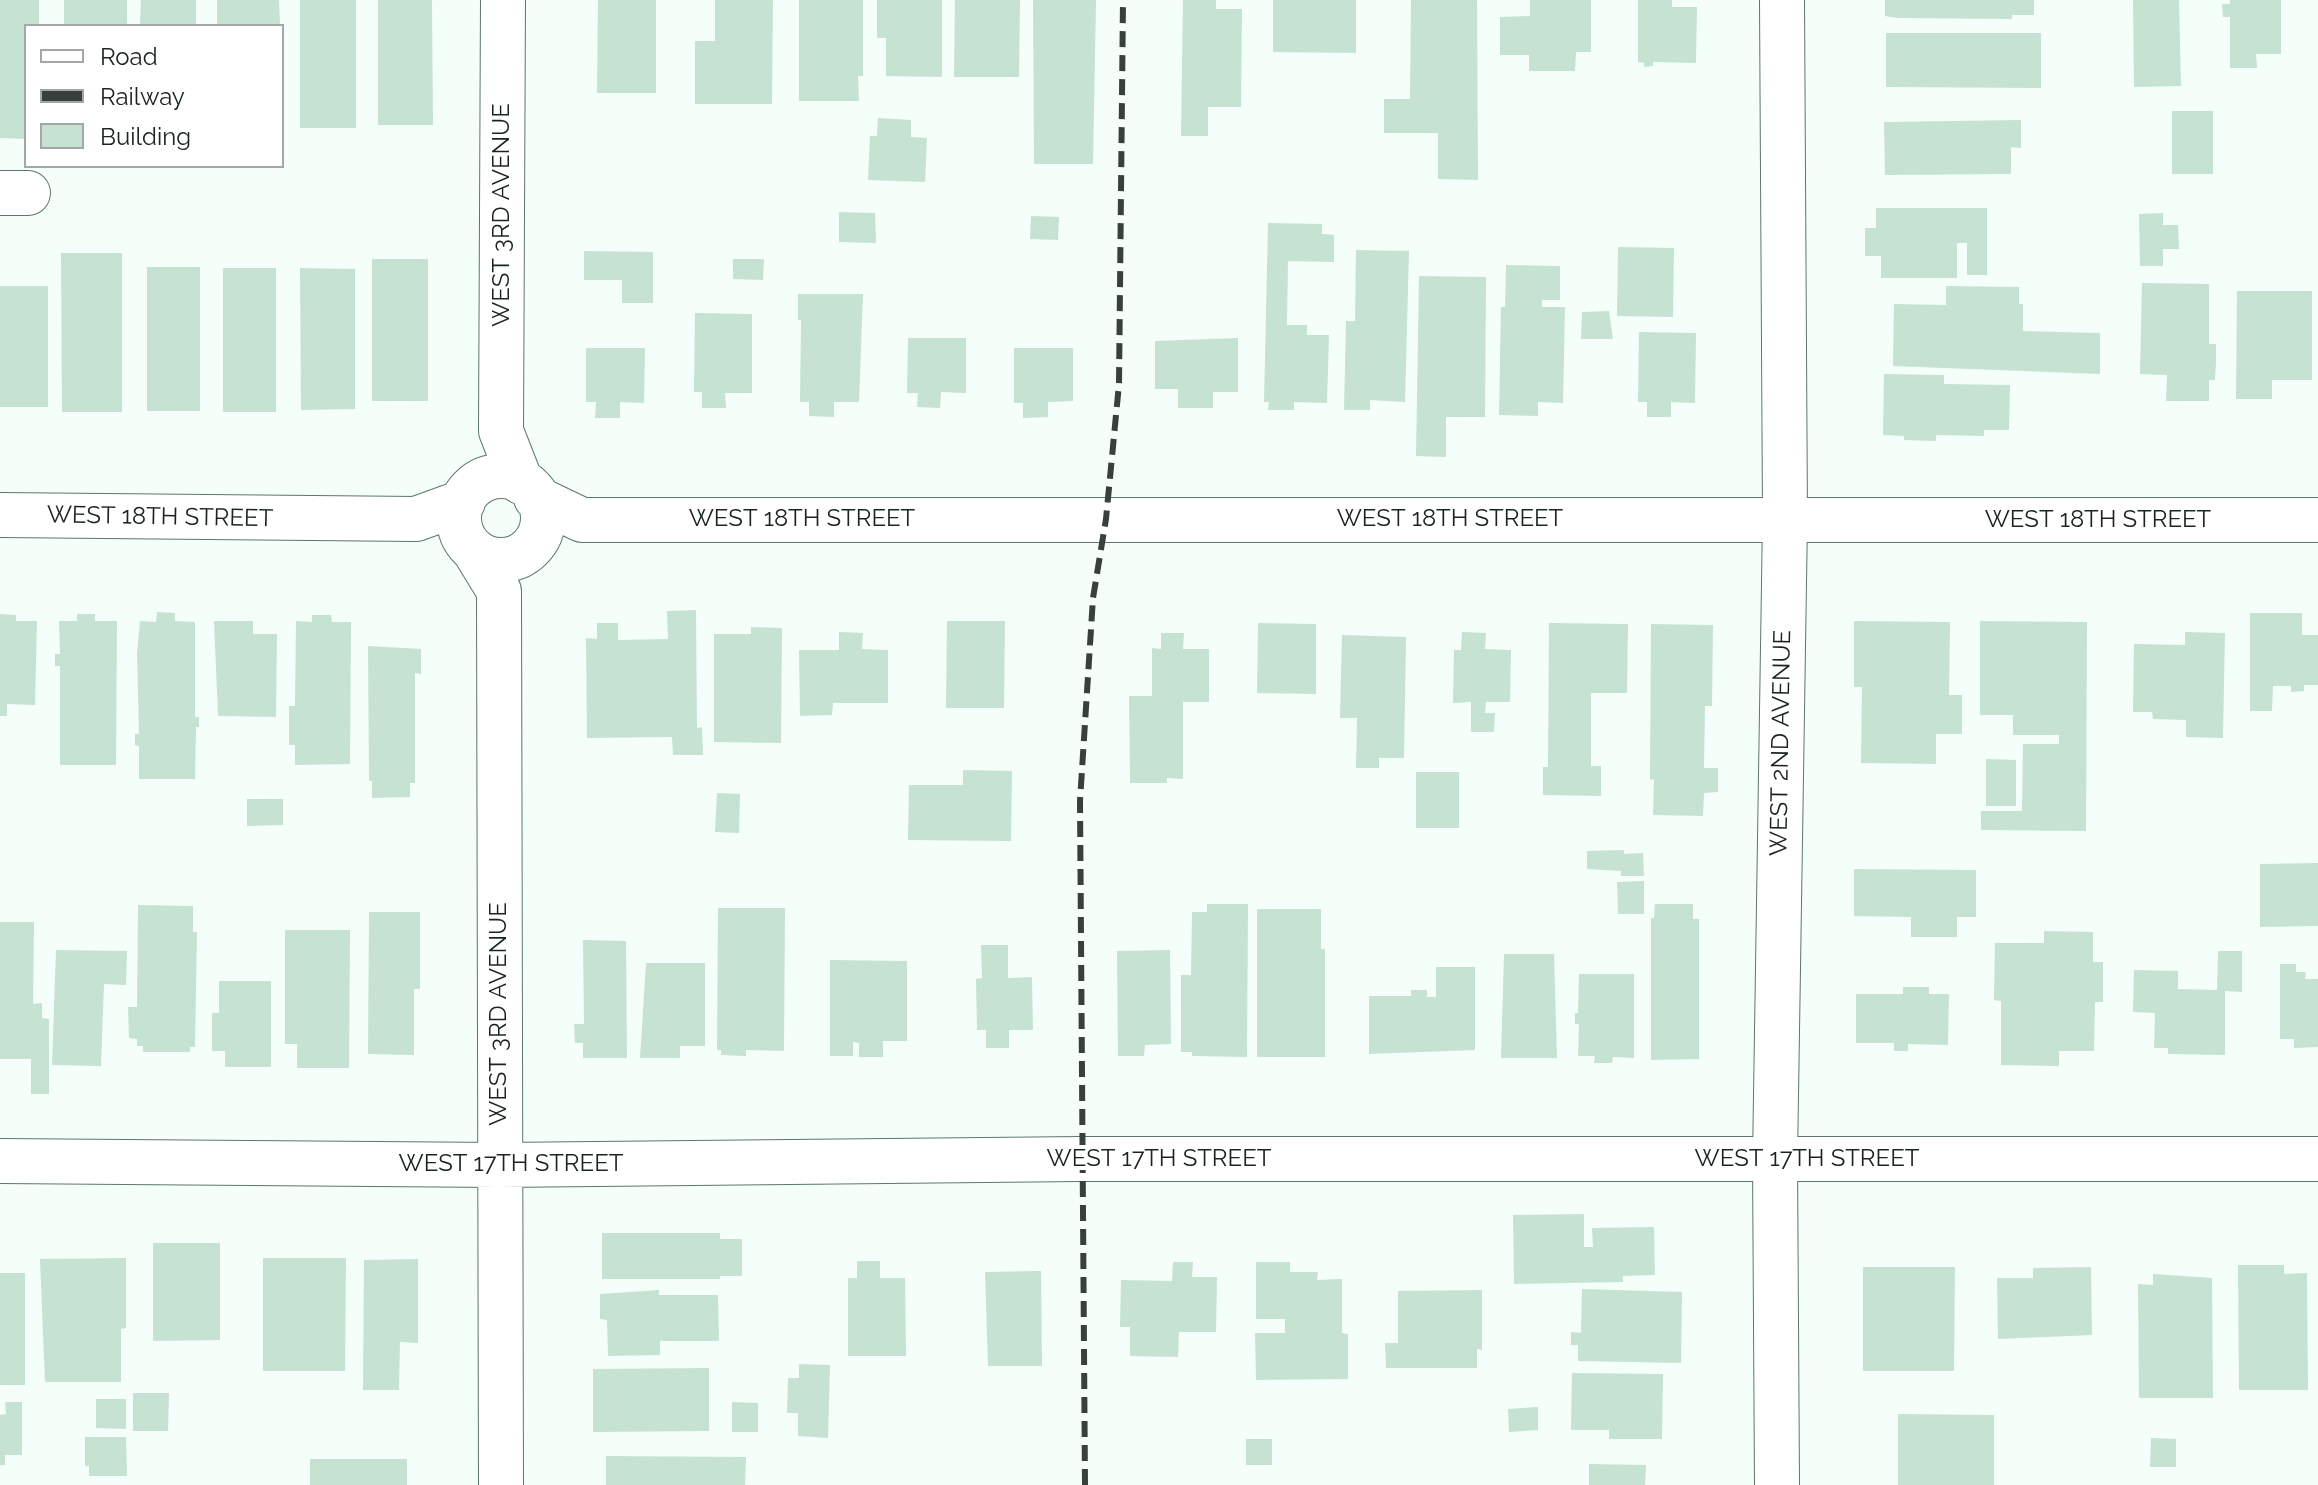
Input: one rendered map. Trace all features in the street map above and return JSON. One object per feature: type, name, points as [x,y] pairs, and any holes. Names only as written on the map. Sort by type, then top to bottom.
[{"type":"street","name":"WEST 3RD AVENUE","points":[[501,1485],[499,591],[490,509],[501,431],[503,0]]},
{"type":"street","name":"WEST 2ND AVENUE","points":[[1777,1485],[1775,1159],[1785,519],[1782,0]]},
{"type":"street","name":"WEST 18TH STREET","points":[[0,515],[416,519],[490,509],[582,520],[2318,520]]},
{"type":"street","points":[[499,591],[529,549],[543,517],[490,509],[499,561],[529,549]]},
{"type":"street","name":"WEST 18TH STREET","points":[[529,549],[582,520]]},
{"type":"street","name":"WEST 17TH STREET","points":[[0,1161],[499,1165],[1081,1159],[2318,1159]]},
{"type":"building","points":[[0,0],[39,0],[39,24],[24,24],[24,139],[0,138]]},
{"type":"building","points":[[64,0],[127,0],[127,24],[64,24]]},
{"type":"building","points":[[141,0],[196,0],[196,24],[140,24]]},
{"type":"building","points":[[217,0],[279,0],[280,24],[217,24]]},
{"type":"building","points":[[300,0],[356,0],[356,128],[300,128]]},
{"type":"building","points":[[378,0],[432,0],[433,125],[378,125]]},
{"type":"building","points":[[598,0],[656,0],[656,93],[597,93]]},
{"type":"building","points":[[715,0],[773,0],[772,104],[695,104],[695,41],[715,41]]},
{"type":"building","points":[[799,0],[863,0],[863,76],[858,76],[859,101],[799,101]]},
{"type":"building","points":[[877,0],[942,0],[942,77],[886,76],[886,38],[877,38]]},
{"type":"building","points":[[955,0],[1020,0],[1019,77],[954,77]]},
{"type":"building","points":[[1033,0],[1096,0],[1093,164],[1034,164]]},
{"type":"building","points":[[1183,0],[1216,0],[1216,9],[1242,9],[1241,107],[1208,107],[1208,136],[1181,136]]},
{"type":"building","points":[[1273,0],[1356,0],[1356,53],[1273,52]]},
{"type":"building","points":[[1411,0],[1477,0],[1478,180],[1438,179],[1438,133],[1384,133],[1384,99],[1410,99]]},
{"type":"building","points":[[1530,0],[1591,0],[1591,52],[1576,52],[1575,71],[1529,71],[1529,55],[1500,55],[1500,17],[1530,16]]},
{"type":"building","points":[[1638,0],[1672,0],[1672,7],[1697,7],[1696,63],[1653,62],[1653,66],[1644,67],[1644,63],[1638,62]]},
{"type":"building","points":[[1885,0],[2034,0],[2034,15],[2012,15],[2012,19],[1897,18],[1885,16]]},
{"type":"building","points":[[2133,0],[2179,0],[2181,86],[2134,87]]},
{"type":"building","points":[[2230,0],[2281,0],[2281,54],[2256,54],[2257,68],[2230,68],[2230,17],[2223,17],[2222,4],[2230,4]]},
{"type":"building","points":[[1886,33],[2041,33],[2041,88],[1886,87]]},
{"type":"building","points":[[2172,111],[2213,111],[2213,174],[2172,174]]},
{"type":"building","points":[[878,118],[911,120],[911,137],[927,138],[925,182],[868,180],[870,136],[877,136]]},
{"type":"building","points":[[2021,120],[2021,148],[2011,147],[2011,174],[1885,175],[1884,122]]},
{"type":"building","points":[[1876,208],[1987,208],[1987,275],[1967,275],[1967,243],[1957,243],[1957,278],[1881,278],[1881,256],[1865,256],[1865,228],[1876,228]]},
{"type":"building","points":[[839,212],[875,213],[876,243],[839,242]]},
{"type":"building","points":[[2163,213],[2163,225],[2178,225],[2179,249],[2163,249],[2163,266],[2140,266],[2139,214]]},
{"type":"building","points":[[1031,216],[1059,217],[1058,240],[1030,239]]},
{"type":"building","points":[[1268,223],[1322,224],[1322,234],[1334,235],[1334,262],[1288,261],[1287,325],[1307,325],[1307,335],[1329,335],[1327,403],[1294,402],[1294,410],[1268,410],[1269,402],[1264,402]]},
{"type":"building","points":[[1618,247],[1674,248],[1673,317],[1617,316]]},
{"type":"building","points":[[1356,250],[1409,251],[1405,402],[1370,400],[1370,410],[1344,410],[1346,321],[1355,321]]},
{"type":"building","points":[[584,251],[653,252],[653,303],[622,303],[622,280],[584,280]]},
{"type":"building","points":[[61,253],[122,253],[122,412],[62,412]]},
{"type":"building","points":[[372,259],[428,259],[428,401],[372,401]]},
{"type":"building","points":[[733,259],[764,259],[763,280],[733,279]]},
{"type":"building","points":[[1506,265],[1560,266],[1560,300],[1542,300],[1542,307],[1565,307],[1563,403],[1538,402],[1538,416],[1499,415],[1501,307],[1505,307]]},
{"type":"building","points":[[147,267],[200,267],[200,411],[147,411]]},
{"type":"building","points":[[223,268],[276,268],[276,412],[223,412]]},
{"type":"building","points":[[300,268],[355,269],[355,409],[301,410]]},
{"type":"building","points":[[1419,276],[1486,277],[1485,417],[1446,417],[1446,457],[1416,456]]},
{"type":"building","points":[[2142,283],[2209,284],[2209,344],[2216,344],[2216,362],[2215,380],[2209,380],[2209,401],[2166,401],[2167,375],[2140,374]]},
{"type":"building","points":[[0,286],[48,286],[48,407],[0,407]]},
{"type":"building","points":[[1946,286],[2019,287],[2019,304],[2023,304],[2023,331],[2100,333],[2100,374],[1893,366],[1894,304],[1946,305]]},
{"type":"building","points":[[2237,291],[2312,291],[2312,380],[2272,380],[2272,399],[2236,399]]},
{"type":"building","points":[[798,294],[863,294],[859,402],[834,402],[834,417],[809,416],[809,402],[800,402],[801,320],[798,320]]},
{"type":"building","points":[[1609,311],[1613,339],[1581,339],[1582,312]]},
{"type":"building","points":[[695,313],[752,314],[752,393],[725,393],[726,408],[702,408],[702,392],[694,392]]},
{"type":"building","points":[[1639,332],[1696,333],[1695,403],[1671,402],[1671,417],[1647,417],[1647,402],[1638,402]]},
{"type":"building","points":[[908,338],[966,338],[966,393],[941,392],[940,408],[917,407],[918,393],[907,393]]},
{"type":"building","points":[[1238,338],[1238,392],[1213,392],[1213,408],[1178,408],[1178,389],[1155,389],[1155,341]]},
{"type":"building","points":[[586,348],[645,348],[644,403],[620,402],[620,418],[595,418],[596,402],[586,402]]},
{"type":"building","points":[[1014,348],[1073,348],[1073,401],[1048,402],[1048,417],[1023,418],[1023,403],[1014,403]]},
{"type":"building","points":[[1884,374],[1944,375],[1944,384],[2010,385],[2009,430],[1984,430],[1984,436],[1936,435],[1936,441],[1904,440],[1904,436],[1883,435]]},
{"type":"building","points":[[696,610],[697,728],[702,727],[703,755],[673,755],[672,737],[587,738],[586,638],[597,639],[597,623],[618,623],[618,640],[668,639],[667,611]]},
{"type":"building","points":[[157,612],[175,613],[175,621],[195,622],[195,717],[199,717],[199,727],[196,727],[195,779],[139,779],[139,746],[135,745],[135,734],[139,734],[137,654],[140,621],[156,622]]},
{"type":"building","points":[[2250,613],[2302,613],[2302,635],[2318,635],[2318,685],[2304,685],[2304,691],[2291,692],[2291,686],[2273,686],[2272,711],[2250,711]]},
{"type":"building","points":[[0,614],[16,615],[16,621],[37,621],[35,705],[7,704],[7,716],[0,716]]},
{"type":"building","points":[[77,614],[95,614],[95,621],[117,621],[116,765],[60,765],[60,666],[55,666],[55,654],[60,654],[59,621],[77,621]]},
{"type":"building","points":[[312,615],[331,615],[332,622],[351,622],[350,764],[295,765],[295,745],[289,745],[289,706],[295,706],[296,621],[312,622]]},
{"type":"building","points":[[214,621],[253,621],[253,634],[277,634],[276,717],[218,716]]},
{"type":"building","points":[[947,621],[1005,621],[1004,708],[946,708]]},
{"type":"building","points":[[1854,621],[1950,622],[1949,695],[1962,695],[1962,734],[1936,734],[1936,764],[1861,763],[1862,687],[1854,687]]},
{"type":"building","points":[[1980,621],[2087,622],[2086,831],[1981,830],[1981,811],[2022,811],[2023,744],[2059,744],[2059,735],[2013,735],[2013,715],[1980,715]]},
{"type":"building","points":[[1258,623],[1316,624],[1316,694],[1257,693]]},
{"type":"building","points":[[1549,623],[1628,624],[1627,693],[1591,693],[1591,766],[1601,766],[1601,796],[1543,795],[1543,767],[1548,767]]},
{"type":"building","points":[[1651,624],[1713,625],[1712,706],[1705,706],[1704,768],[1718,768],[1718,792],[1704,793],[1703,816],[1653,815],[1654,779],[1650,780]]},
{"type":"building","points":[[751,627],[782,628],[781,743],[714,742],[714,634],[751,634]]},
{"type":"building","points":[[839,632],[863,633],[862,649],[888,650],[888,703],[833,703],[832,715],[800,716],[799,650],[839,650]]},
{"type":"building","points":[[1462,632],[1486,633],[1485,649],[1511,650],[1510,702],[1486,702],[1485,713],[1495,713],[1494,732],[1471,732],[1471,702],[1453,703],[1454,650],[1461,650]]},
{"type":"building","points":[[2185,632],[2225,633],[2223,738],[2186,737],[2186,720],[2153,719],[2152,712],[2133,712],[2134,644],[2185,645]]},
{"type":"building","points":[[1161,633],[1184,633],[1183,649],[1209,649],[1209,702],[1183,702],[1183,779],[1167,778],[1167,783],[1130,783],[1129,696],[1152,696],[1152,648],[1161,649]]},
{"type":"building","points":[[1342,635],[1406,637],[1404,758],[1379,758],[1379,768],[1356,768],[1357,718],[1340,718]]},
{"type":"building","points":[[368,646],[421,649],[421,674],[415,673],[415,783],[410,783],[410,797],[372,798],[372,781],[369,781]]},
{"type":"building","points":[[1986,759],[2016,760],[2016,806],[1986,806]]},
{"type":"building","points":[[963,770],[1012,771],[1011,841],[908,840],[909,785],[963,785]]},
{"type":"building","points":[[1416,772],[1459,772],[1459,828],[1416,828]]},
{"type":"building","points":[[717,793],[740,794],[739,833],[715,832]]},
{"type":"building","points":[[247,799],[283,799],[283,825],[247,826]]},
{"type":"building","points":[[1624,850],[1624,854],[1643,853],[1644,876],[1621,876],[1621,871],[1587,869],[1587,851]]},
{"type":"building","points":[[2318,863],[2318,926],[2260,927],[2260,864]]},
{"type":"building","points":[[1854,869],[1976,870],[1976,917],[1957,917],[1957,937],[1911,937],[1911,917],[1854,916]]},
{"type":"building","points":[[1644,881],[1644,914],[1618,914],[1617,882]]},
{"type":"building","points":[[1207,904],[1248,904],[1247,1057],[1192,1056],[1192,1052],[1181,1052],[1181,975],[1191,975],[1192,912],[1207,912]]},
{"type":"building","points":[[1655,904],[1693,904],[1693,919],[1699,919],[1699,1059],[1651,1060],[1651,918],[1654,918]]},
{"type":"building","points":[[138,905],[193,906],[193,932],[197,932],[195,1047],[190,1047],[190,1052],[143,1052],[143,1046],[137,1046],[137,1039],[129,1038],[128,1007],[137,1007]]},
{"type":"building","points":[[718,908],[785,908],[784,1051],[746,1050],[746,1056],[721,1055],[721,1050],[717,1050]]},
{"type":"building","points":[[1257,909],[1321,909],[1321,949],[1325,949],[1325,1057],[1257,1057]]},
{"type":"building","points":[[369,912],[420,912],[420,989],[414,989],[414,1055],[368,1054]]},
{"type":"building","points":[[0,922],[34,922],[33,1004],[42,1003],[42,1018],[49,1019],[49,1094],[31,1094],[31,1059],[0,1059]]},
{"type":"building","points":[[285,930],[350,930],[349,1068],[297,1068],[297,1044],[285,1044]]},
{"type":"building","points":[[2044,931],[2093,932],[2093,962],[2103,962],[2103,1002],[2095,1002],[2094,1051],[2059,1051],[2059,1066],[2001,1065],[2001,1001],[1994,1000],[1995,943],[2044,943]]},
{"type":"building","points":[[583,940],[626,941],[627,1058],[583,1058],[583,1043],[575,1043],[574,1024],[584,1024]]},
{"type":"building","points":[[981,945],[1008,945],[1008,978],[1032,977],[1033,1030],[1009,1030],[1009,1048],[986,1048],[986,1030],[977,1030],[976,979],[982,978]]},
{"type":"building","points":[[56,950],[127,951],[126,985],[104,984],[101,1066],[52,1065]]},
{"type":"building","points":[[1170,950],[1171,1044],[1145,1045],[1144,1056],[1118,1056],[1117,951]]},
{"type":"building","points":[[2218,951],[2242,951],[2242,992],[2225,991],[2225,1055],[2168,1054],[2168,1048],[2154,1048],[2155,1013],[2133,1012],[2134,970],[2178,971],[2178,989],[2217,990]]},
{"type":"building","points":[[1504,954],[1554,954],[1557,1058],[1501,1058]]},
{"type":"building","points":[[830,960],[907,961],[907,1041],[883,1041],[883,1057],[859,1057],[859,1043],[853,1042],[853,1056],[830,1056]]},
{"type":"building","points":[[646,963],[705,963],[705,1046],[680,1046],[680,1058],[640,1058]]},
{"type":"building","points":[[2280,964],[2296,964],[2296,972],[2306,972],[2305,979],[2318,979],[2318,1047],[2294,1048],[2294,1039],[2280,1039]]},
{"type":"building","points":[[1436,967],[1475,967],[1475,1050],[1369,1054],[1369,996],[1411,996],[1411,990],[1427,990],[1427,997],[1436,997]]},
{"type":"building","points":[[1579,974],[1634,974],[1634,1058],[1613,1057],[1612,1063],[1594,1063],[1595,1056],[1578,1056],[1579,1024],[1575,1024],[1575,1013],[1578,1013]]},
{"type":"building","points":[[219,981],[271,981],[271,1067],[225,1067],[225,1051],[212,1051],[212,1013],[219,1013]]},
{"type":"building","points":[[1903,987],[1929,987],[1929,994],[1949,994],[1948,1045],[1908,1044],[1908,1051],[1894,1051],[1894,1043],[1856,1043],[1856,994],[1903,994]]},
{"type":"building","points":[[1584,1214],[1584,1247],[1593,1247],[1592,1228],[1654,1227],[1655,1275],[1623,1276],[1623,1282],[1514,1284],[1513,1215]]},
{"type":"building","points":[[602,1233],[720,1233],[720,1239],[742,1239],[742,1276],[720,1276],[720,1279],[602,1279]]},
{"type":"building","points":[[153,1243],[220,1243],[220,1340],[153,1341]]},
{"type":"building","points":[[126,1258],[126,1328],[121,1329],[121,1382],[45,1382],[40,1259]]},
{"type":"building","points":[[263,1258],[346,1258],[345,1371],[263,1371]]},
{"type":"building","points":[[418,1259],[418,1343],[400,1342],[399,1390],[363,1390],[364,1260]]},
{"type":"building","points":[[857,1261],[880,1261],[880,1278],[905,1278],[906,1356],[848,1356],[848,1278],[857,1278]]},
{"type":"building","points":[[1173,1262],[1193,1262],[1192,1277],[1217,1277],[1216,1332],[1179,1332],[1178,1357],[1130,1356],[1130,1327],[1120,1327],[1121,1280],[1172,1281]]},
{"type":"building","points":[[1256,1262],[1290,1262],[1290,1272],[1318,1272],[1317,1280],[1342,1279],[1342,1333],[1348,1334],[1348,1379],[1256,1380],[1255,1333],[1285,1333],[1285,1319],[1256,1319]]},
{"type":"building","points":[[2238,1265],[2284,1265],[2284,1274],[2307,1273],[2308,1390],[2239,1390]]},
{"type":"building","points":[[1863,1267],[1955,1267],[1954,1371],[1863,1371]]},
{"type":"building","points":[[2091,1267],[2092,1335],[1998,1339],[1997,1278],[2033,1278],[2033,1268]]},
{"type":"building","points":[[1041,1271],[1042,1366],[988,1366],[985,1272]]},
{"type":"building","points":[[0,1273],[25,1273],[25,1385],[0,1385]]},
{"type":"building","points":[[2153,1274],[2212,1278],[2213,1398],[2139,1398],[2138,1284],[2153,1285]]},
{"type":"building","points":[[1582,1289],[1682,1292],[1681,1363],[1578,1361],[1578,1345],[1571,1345],[1571,1332],[1581,1333]]},
{"type":"building","points":[[659,1290],[659,1295],[718,1295],[719,1341],[660,1341],[660,1355],[608,1356],[607,1320],[600,1319],[600,1294]]},
{"type":"building","points":[[1482,1290],[1482,1350],[1477,1349],[1477,1368],[1386,1368],[1385,1343],[1398,1343],[1398,1291]]},
{"type":"building","points":[[799,1364],[830,1365],[828,1438],[798,1436],[798,1413],[787,1413],[788,1378],[799,1378]]},
{"type":"building","points":[[709,1368],[709,1431],[593,1432],[593,1369]]},
{"type":"building","points":[[1572,1373],[1663,1374],[1662,1439],[1609,1439],[1609,1430],[1571,1430]]},
{"type":"building","points":[[133,1393],[169,1393],[168,1431],[133,1431]]},
{"type":"building","points":[[96,1399],[126,1399],[126,1429],[96,1428]]},
{"type":"building","points":[[5,1402],[22,1402],[22,1455],[5,1455],[5,1465],[0,1465],[0,1415],[6,1414]]},
{"type":"building","points":[[732,1402],[758,1403],[758,1432],[732,1432]]},
{"type":"building","points":[[1538,1407],[1538,1430],[1509,1432],[1508,1409]]},
{"type":"building","points":[[1898,1414],[1994,1415],[1994,1485],[1898,1485]]},
{"type":"building","points":[[85,1437],[126,1437],[127,1476],[89,1476],[89,1466],[85,1466]]},
{"type":"building","points":[[2151,1438],[2176,1439],[2176,1467],[2150,1467]]},
{"type":"building","points":[[1246,1439],[1272,1439],[1272,1465],[1246,1465]]},
{"type":"building","points":[[606,1456],[746,1457],[745,1485],[606,1485]]},
{"type":"building","points":[[310,1459],[407,1459],[407,1485],[310,1485]]},
{"type":"building","points":[[1589,1464],[1646,1465],[1645,1485],[1589,1485]]},
{"type":"railway","points":[[1085,1485],[1080,801],[1093,598],[1106,519],[1119,384],[1123,0]]}]
